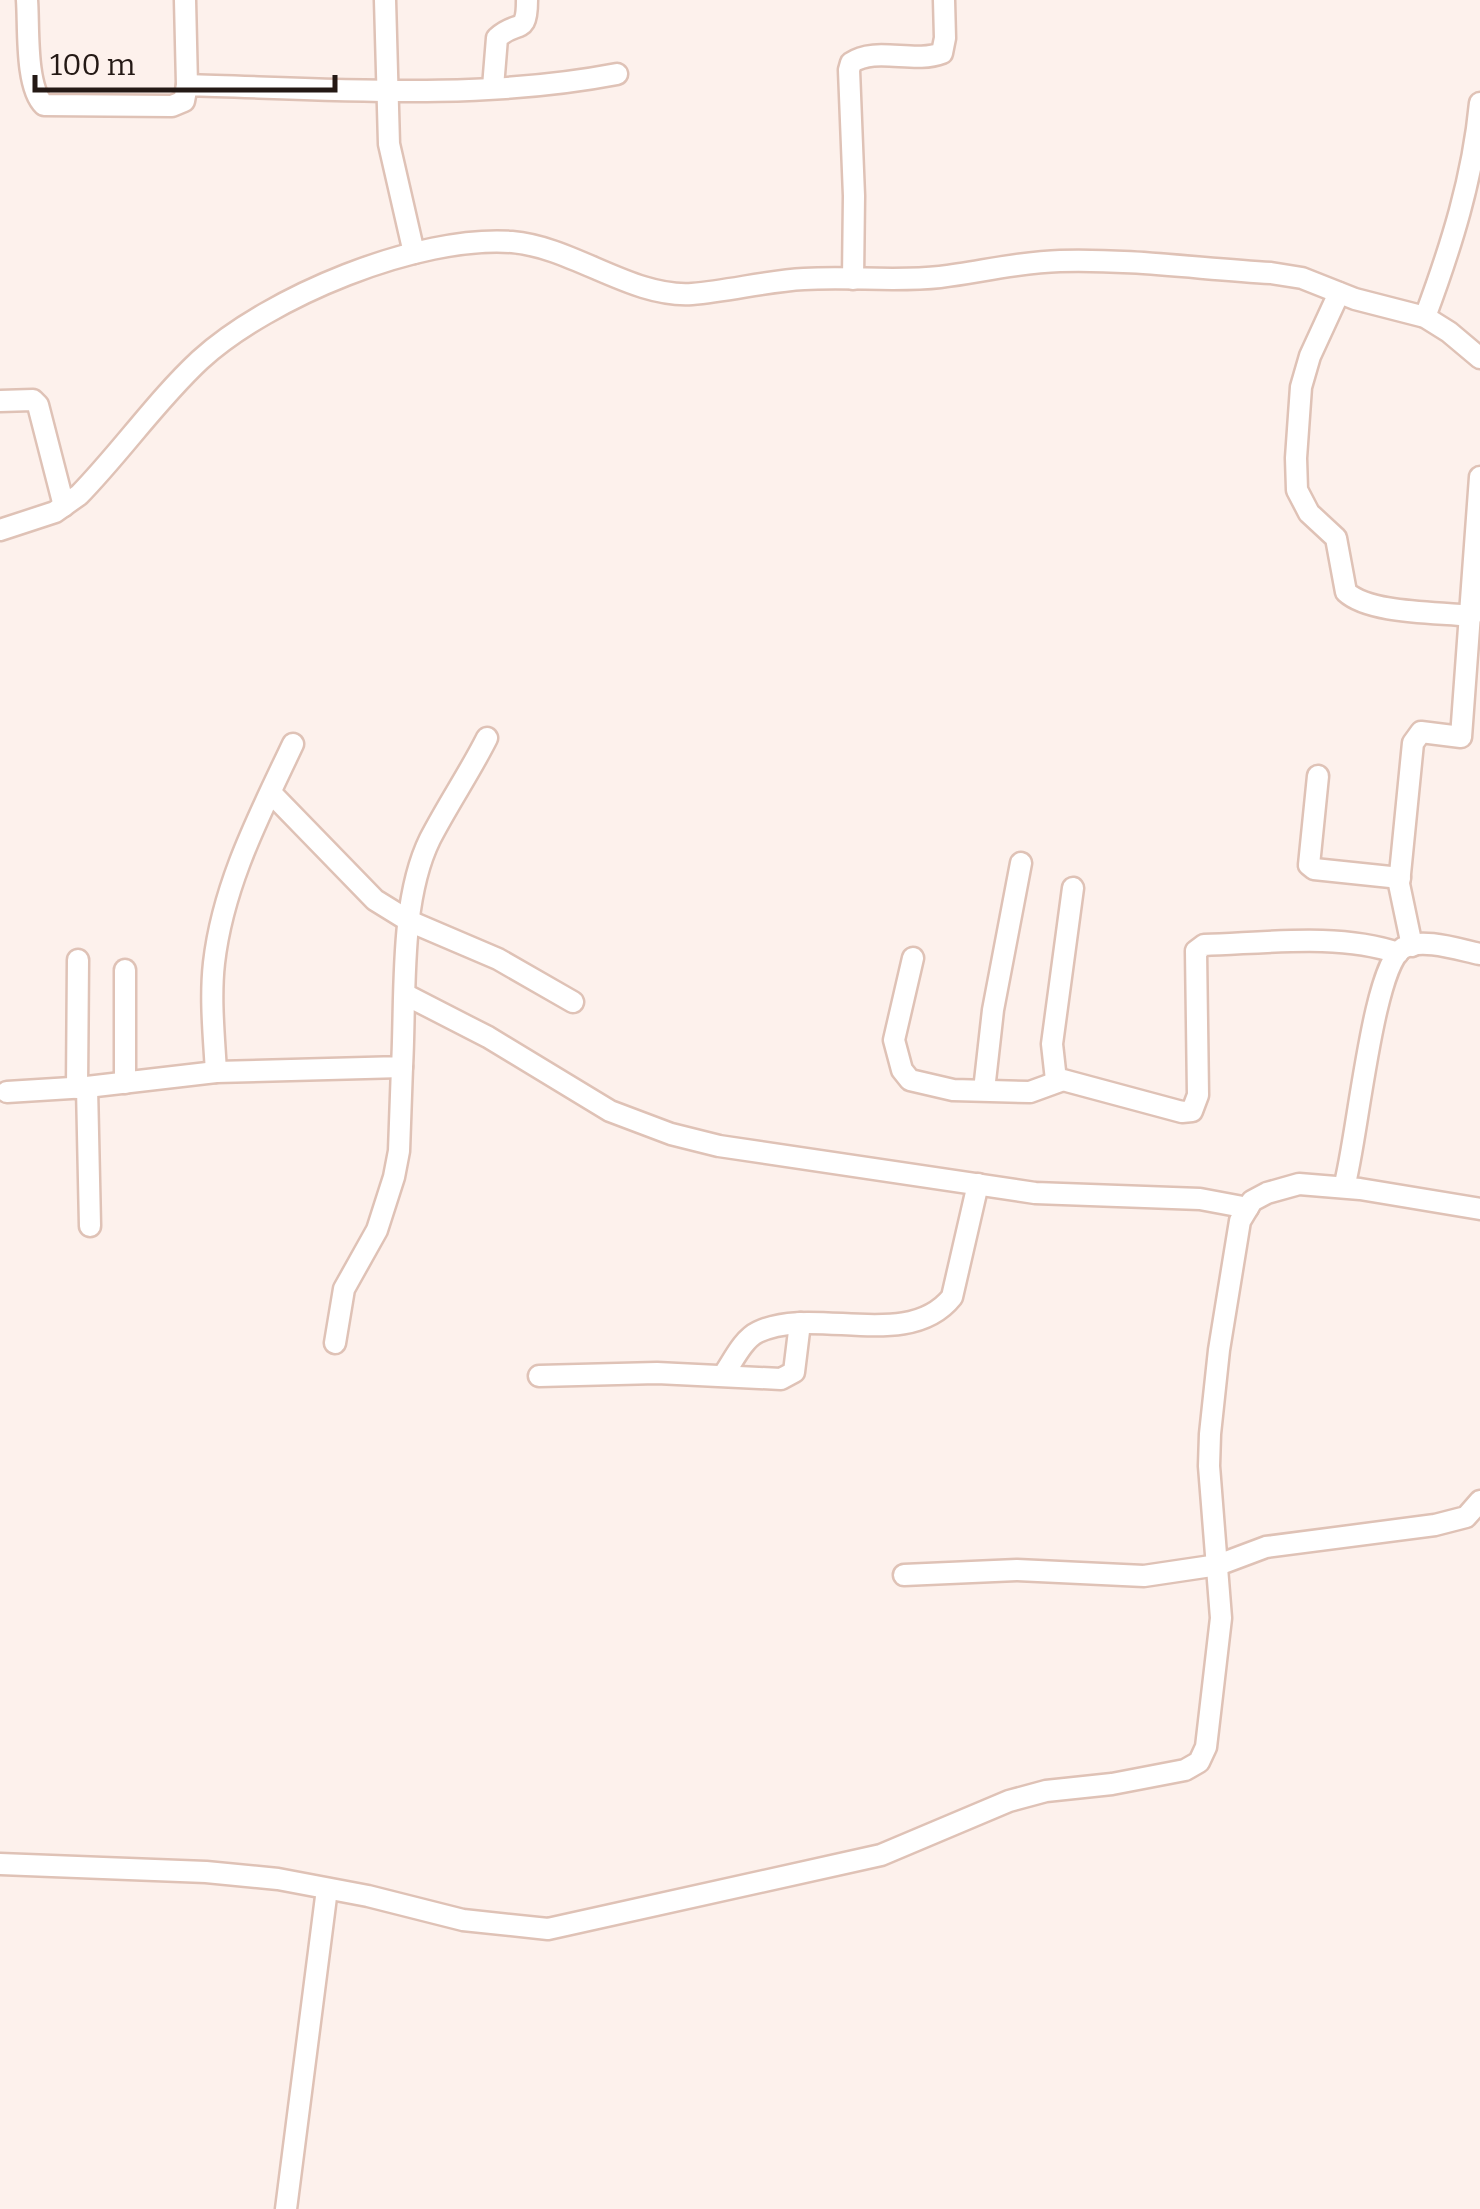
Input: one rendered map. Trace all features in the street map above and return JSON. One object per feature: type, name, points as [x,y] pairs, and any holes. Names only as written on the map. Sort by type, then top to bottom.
[{"type":"street","points":[[27,0],[32,74],[38,100],[44,105],[172,106],[184,102],[187,86],[185,0]]},
{"type":"street","points":[[385,0],[392,160],[414,253]]},
{"type":"street","points":[[493,87],[496,38],[502,32],[522,27],[526,22],[527,0]]},
{"type":"street","points":[[853,279],[851,63],[863,57],[928,57],[942,53],[944,0]]},
{"type":"street","points":[[187,86],[387,90],[571,83],[617,74]]},
{"type":"street","points":[[1425,317],[1466,195],[1480,104]]},
{"type":"street","points":[[0,530],[64,506],[96,478],[201,360],[245,326],[292,300],[368,268],[467,242],[514,242],[562,252],[655,290],[689,294],[756,282],[936,277],[1058,260],[1270,273],[1302,278],[1425,317],[1480,358]]},
{"type":"street","points":[[1340,293],[1310,356],[1302,387],[1297,490],[1309,514],[1336,538],[1346,592],[1352,597],[1375,606],[1471,616]]},
{"type":"street","points":[[0,400],[28,399],[38,405],[64,506]]},
{"type":"street","points":[[1405,950],[1400,878],[1416,736],[1428,732],[1470,739],[1471,616],[1480,476]]},
{"type":"street","points":[[335,1343],[344,1289],[377,1230],[399,1152],[408,921],[426,850],[488,738]]},
{"type":"street","points":[[216,1072],[212,994],[222,914],[242,853],[294,744]]},
{"type":"street","points":[[1318,776],[1309,865],[1400,878]]},
{"type":"street","points":[[270,793],[375,900],[408,921],[498,958],[574,1002]]},
{"type":"street","points":[[984,1090],[993,1010],[1022,863]]},
{"type":"street","points":[[1056,1080],[1052,1044],[1073,888]]},
{"type":"street","points":[[1056,1080],[1182,1112],[1192,1110],[1198,1095],[1196,950],[1204,945],[1304,942],[1405,950]]},
{"type":"street","points":[[1348,1172],[1380,992],[1392,960],[1423,944],[1480,954]]},
{"type":"street","points":[[913,958],[894,1040],[902,1070],[910,1080],[924,1085],[1030,1092],[1043,1090],[1056,1080]]},
{"type":"street","points":[[78,960],[90,1226]]},
{"type":"street","points":[[125,970],[125,1082]]},
{"type":"street","points":[[406,996],[488,1036],[610,1111],[636,1123],[719,1146],[978,1184],[1074,1195],[1200,1198],[1248,1208]]},
{"type":"street","points":[[7,1092],[216,1072],[402,1068]]},
{"type":"street","points":[[0,1864],[206,1872],[326,1888],[463,1920],[548,1928],[580,1924],[881,1854],[1008,1801],[1046,1790],[1185,1770],[1199,1762],[1206,1747],[1220,1618],[1210,1434],[1240,1221],[1266,1193],[1348,1172],[1480,1209]]},
{"type":"street","points":[[724,1374],[754,1333],[800,1323],[870,1327],[916,1320],[941,1310],[952,1296],[978,1184]]},
{"type":"street","points":[[539,1376],[789,1377],[794,1372],[800,1323]]},
{"type":"street","points":[[904,1574],[1017,1570],[1144,1576],[1218,1565],[1266,1547],[1435,1525],[1466,1517],[1480,1500]]},
{"type":"street","points":[[286,2209],[326,1888]]}]
